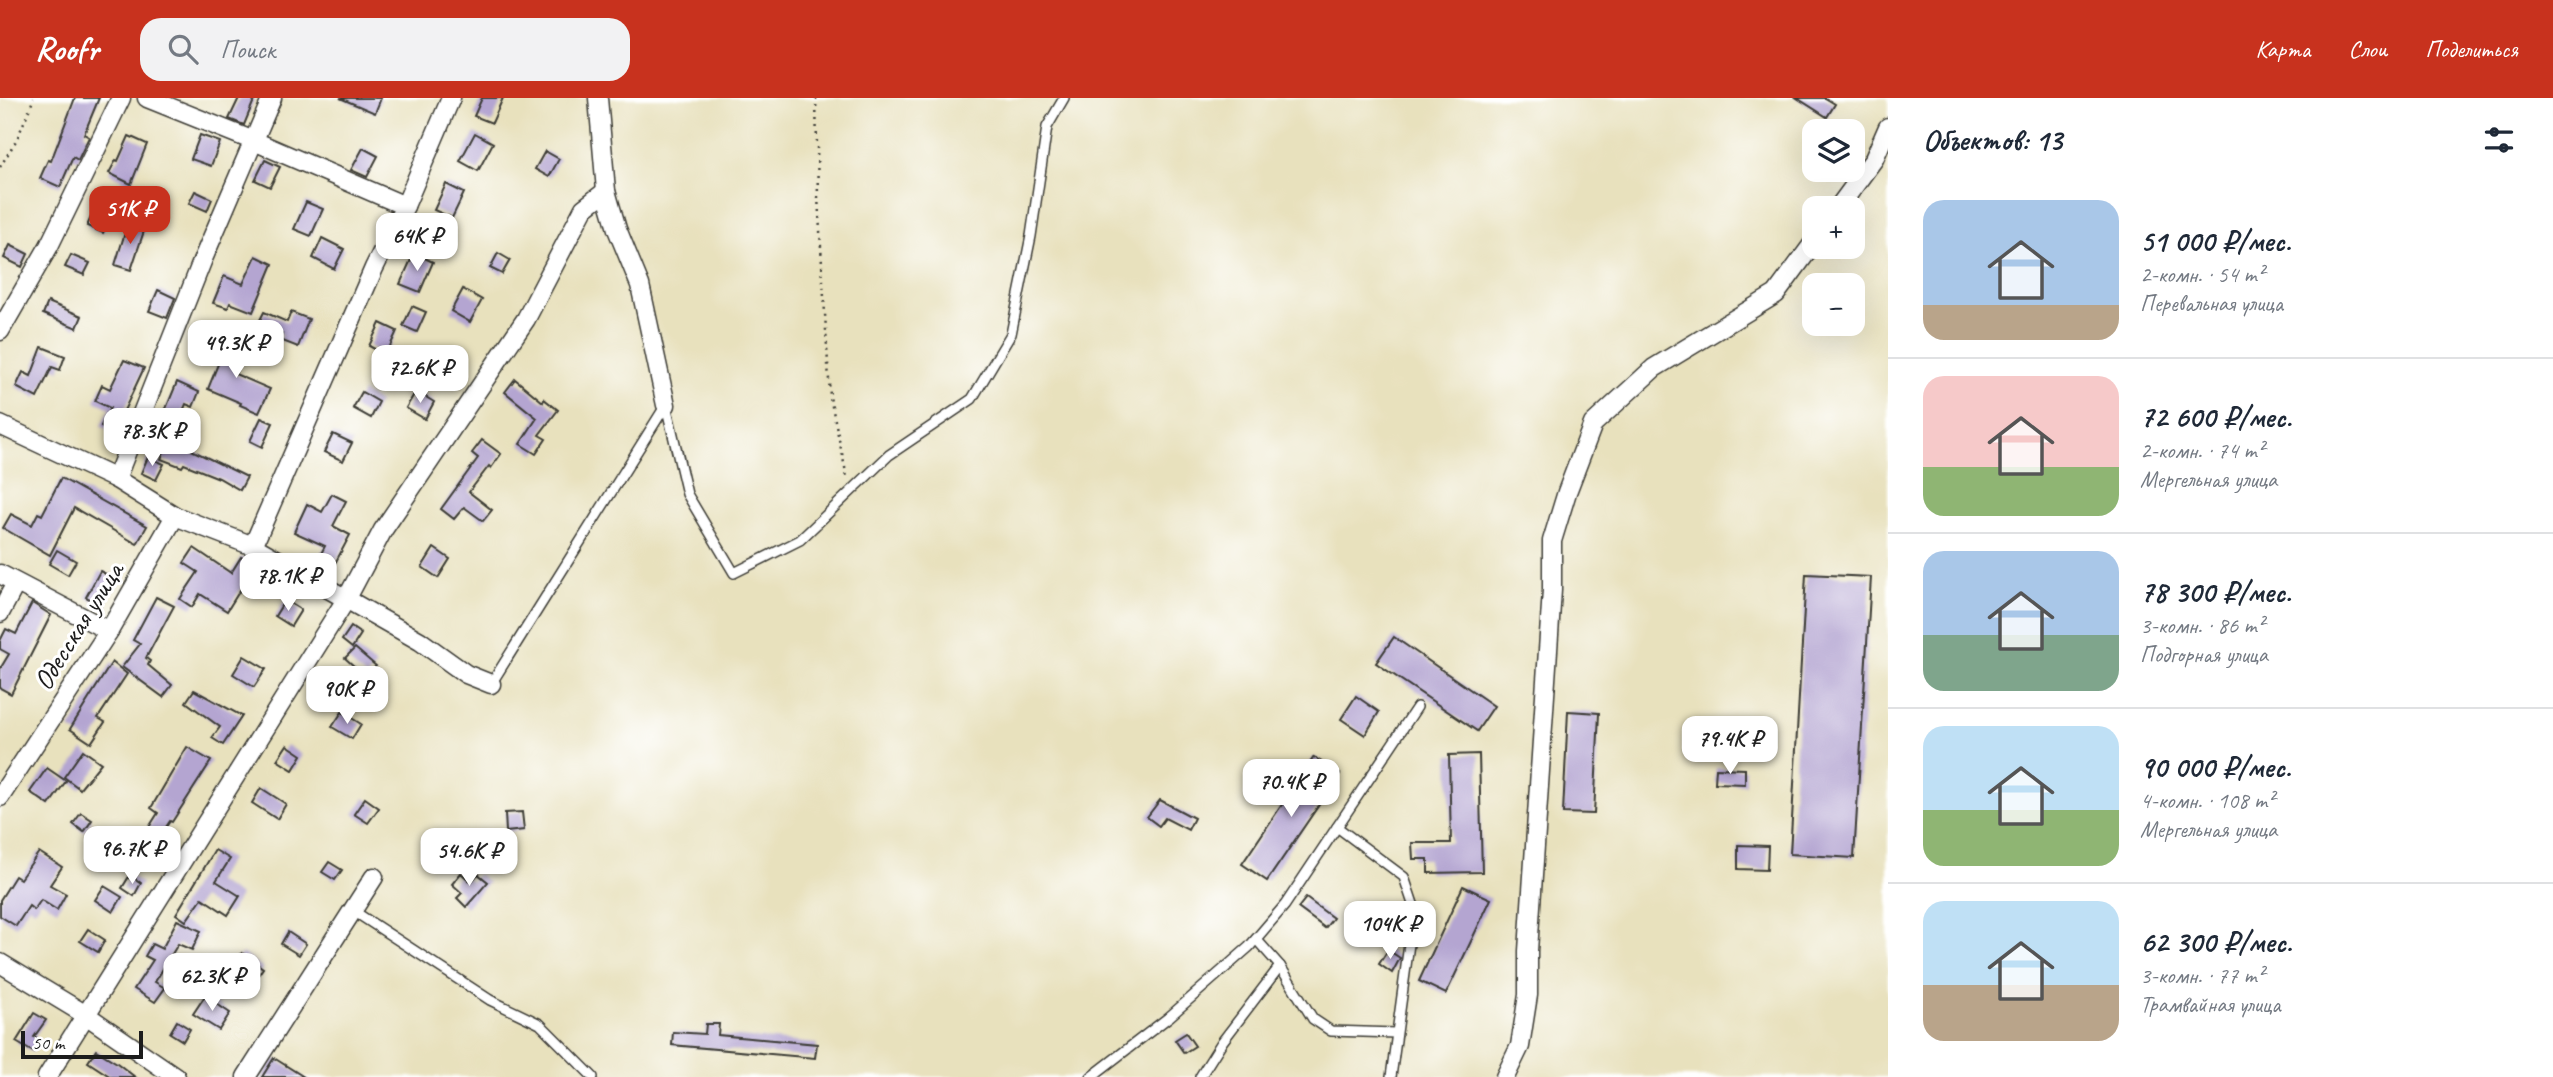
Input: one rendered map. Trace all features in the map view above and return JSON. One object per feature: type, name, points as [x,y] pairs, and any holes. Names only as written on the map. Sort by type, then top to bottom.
[{"type":"street","points":[[0,331],[49,246],[121,98]]},
{"type":"street","points":[[147,98],[405,206]]},
{"type":"street","points":[[116,480],[203,259],[272,98]]},
{"type":"street","points":[[253,546],[451,98]]},
{"type":"street","points":[[598,98],[606,191],[617,229],[640,285],[666,405]]},
{"type":"street","points":[[1847,196],[1874,159],[1888,127]]},
{"type":"street","points":[[47,1077],[347,598],[383,530],[526,318],[584,208],[606,191]]},
{"type":"street","points":[[1504,1077],[1520,1046],[1528,995],[1528,951],[1552,590],[1552,541],[1567,492],[1593,424],[1654,368],[1776,294],[1802,259]]},
{"type":"street","points":[[0,425],[116,480],[175,516],[253,546],[420,641],[466,674],[491,684]]},
{"type":"street","name":"Одесская улица","points":[[0,797],[109,631],[175,516]]},
{"type":"street","points":[[0,574],[109,631]]},
{"type":"street","points":[[0,613],[16,583]]},
{"type":"street","points":[[246,1077],[374,877]]},
{"type":"street","points":[[0,963],[86,1015],[176,1077]]},
{"type":"lane","points":[[666,405],[687,494],[734,573],[800,540],[890,455],[972,399],[1011,334],[1031,236],[1046,127],[1064,98]]},
{"type":"lane","points":[[491,684],[666,405]]},
{"type":"lane","points":[[1091,1077],[1169,1017],[1256,939],[1285,905],[1417,707]]},
{"type":"lane","points":[[1338,827],[1404,877],[1415,907],[1391,1077]]},
{"type":"lane","points":[[352,910],[490,1000],[540,1024],[593,1077]]},
{"type":"lane","points":[[1256,939],[1280,966],[1313,1019],[1331,1031],[1396,1033]]},
{"type":"lane","points":[[1200,1077],[1222,1042],[1280,966]]},
{"type":"path","points":[[0,167],[17,139],[34,98]]},
{"type":"path","points":[[816,98],[818,197],[830,397],[850,492]]},
{"type":"building","points":[[75,98],[99,98],[84,134],[89,137],[78,160],[73,157],[60,187],[40,178],[48,160],[51,161]]},
{"type":"building","points":[[239,98],[255,98],[244,125],[229,119]]},
{"type":"building","points":[[340,98],[381,98],[375,113]]},
{"type":"building","points":[[482,98],[503,98],[492,123],[474,116]]},
{"type":"building","points":[[1797,98],[1825,98],[1835,104],[1827,117]]},
{"type":"building","points":[[475,133],[493,143],[478,171],[460,161]]},
{"type":"building","points":[[200,135],[220,142],[211,166],[191,159]]},
{"type":"building","points":[[129,136],[147,144],[131,184],[109,173],[116,160],[118,161]]},
{"type":"building","points":[[363,148],[378,156],[367,177],[351,170]]},
{"type":"building","points":[[545,151],[559,159],[549,177],[535,169]]},
{"type":"building","points":[[265,160],[280,167],[270,187],[255,180]]},
{"type":"building","points":[[446,184],[464,193],[452,218],[434,210]]},
{"type":"building","points":[[195,191],[212,199],[207,211],[189,203]]},
{"type":"building","points":[[306,202],[323,209],[311,236],[294,229]]},
{"type":"building","points":[[95,208],[111,215],[103,233],[87,226]]},
{"type":"building","points":[[128,223],[145,228],[131,270],[115,265]]},
{"type":"building","points":[[322,238],[344,249],[334,269],[313,258]]},
{"type":"building","points":[[10,245],[28,254],[22,267],[4,258]]},
{"type":"building","points":[[414,253],[433,262],[420,292],[400,284]]},
{"type":"building","points":[[498,253],[510,260],[502,274],[490,268]]},
{"type":"building","points":[[71,255],[90,263],[84,275],[65,267]]},
{"type":"building","points":[[256,256],[273,264],[253,312],[230,303],[228,308],[213,303],[224,276],[243,284]]},
{"type":"building","points":[[463,289],[482,300],[470,322],[451,311]]},
{"type":"building","points":[[158,290],[175,298],[167,318],[149,311]]},
{"type":"building","points":[[48,302],[82,316],[77,328],[43,314]]},
{"type":"building","points":[[412,306],[426,312],[417,332],[403,326]]},
{"type":"building","points":[[264,312],[287,322],[291,312],[309,319],[298,347],[280,340],[282,334],[258,324]]},
{"type":"building","points":[[380,323],[397,331],[386,355],[369,346]]},
{"type":"building","points":[[219,341],[244,352],[235,374],[270,389],[259,413],[208,389],[220,359],[212,356]]},
{"type":"building","points":[[42,347],[65,356],[60,370],[52,367],[37,398],[16,387],[23,372],[31,376]]},
{"type":"building","points":[[420,348],[435,357],[420,386],[408,380],[415,367],[411,365]]},
{"type":"building","points":[[124,360],[144,368],[114,432],[101,426],[110,408],[95,401],[102,385],[110,389]]},
{"type":"building","points":[[515,379],[543,402],[544,399],[558,410],[539,435],[546,439],[536,454],[520,444],[537,418],[505,392]]},
{"type":"building","points":[[177,382],[199,392],[193,407],[186,404],[173,434],[158,428]]},
{"type":"building","points":[[416,391],[434,402],[425,419],[406,408]]},
{"type":"building","points":[[362,392],[379,402],[371,418],[353,408]]},
{"type":"building","points":[[261,418],[273,423],[262,447],[250,441]]},
{"type":"building","points":[[333,434],[352,443],[343,461],[324,452]]},
{"type":"building","points":[[169,439],[247,477],[240,490],[184,464],[182,467],[161,459]]},
{"type":"building","points":[[482,440],[501,454],[469,492],[492,510],[483,521],[464,507],[454,519],[441,509],[478,458],[472,453]]},
{"type":"building","points":[[148,457],[164,464],[156,480],[141,473]]},
{"type":"building","points":[[61,478],[147,526],[137,544],[74,508],[50,555],[3,528],[11,514],[32,525],[38,513],[42,515]]},
{"type":"building","points":[[332,494],[346,501],[333,526],[350,535],[331,571],[316,563],[325,546],[294,532],[307,504],[322,512]]},
{"type":"building","points":[[194,548],[231,573],[241,557],[255,566],[227,611],[200,594],[192,607],[180,599],[198,572],[184,563]]},
{"type":"building","points":[[434,548],[450,559],[438,578],[422,567]]},
{"type":"building","points":[[57,550],[76,561],[68,575],[49,564]]},
{"type":"building","points":[[100,571],[115,579],[101,605],[86,597]]},
{"type":"building","points":[[1806,574],[1871,577],[1854,858],[1790,854]]},
{"type":"building","points":[[156,597],[174,606],[146,658],[150,661],[148,665],[172,685],[163,697],[122,667],[140,644],[133,640]]},
{"type":"building","points":[[285,600],[301,610],[291,626],[275,616]]},
{"type":"building","points":[[32,603],[51,615],[11,694],[0,688],[0,669],[9,654],[0,649],[0,641],[6,629],[16,634]]},
{"type":"building","points":[[351,627],[361,634],[352,648],[342,640]]},
{"type":"building","points":[[1394,637],[1494,706],[1477,731],[1376,663]]},
{"type":"building","points":[[355,648],[376,666],[366,677],[345,658]]},
{"type":"building","points":[[244,656],[266,669],[254,687],[233,674]]},
{"type":"building","points":[[112,662],[127,674],[98,718],[105,722],[91,743],[70,729]]},
{"type":"building","points":[[194,690],[242,716],[223,745],[212,738],[220,727],[186,702]]},
{"type":"building","points":[[1356,696],[1379,712],[1365,735],[1341,719]]},
{"type":"building","points":[[1568,711],[1599,713],[1594,814],[1563,813]]},
{"type":"building","points":[[342,712],[361,724],[352,739],[332,727]]},
{"type":"building","points":[[287,745],[302,755],[293,770],[277,760]]},
{"type":"building","points":[[187,747],[211,761],[162,833],[144,865],[123,852],[132,838],[139,843],[158,813],[151,808]]},
{"type":"building","points":[[83,750],[101,763],[80,789],[64,777]]},
{"type":"building","points":[[1479,754],[1482,872],[1428,873],[1428,859],[1413,859],[1412,843],[1451,843],[1449,755]]},
{"type":"building","points":[[1314,757],[1340,774],[1267,881],[1242,864]]},
{"type":"building","points":[[47,768],[66,781],[49,805],[30,792]]},
{"type":"building","points":[[1716,768],[1745,769],[1745,784],[1715,783]]},
{"type":"building","points":[[261,788],[286,804],[277,819],[252,803]]},
{"type":"building","points":[[365,798],[379,808],[368,823],[354,814]]},
{"type":"building","points":[[1160,800],[1194,818],[1188,830],[1165,818],[1159,826],[1147,817]]},
{"type":"building","points":[[522,812],[524,830],[506,832],[505,813]]},
{"type":"building","points":[[81,813],[92,820],[84,832],[73,824]]},
{"type":"building","points":[[1738,845],[1768,846],[1767,870],[1738,869]]},
{"type":"building","points":[[215,850],[230,859],[216,881],[240,896],[228,915],[202,898],[186,921],[176,914]]},
{"type":"building","points":[[39,852],[62,867],[50,885],[66,894],[57,910],[41,900],[34,910],[29,906],[16,926],[0,916],[0,900],[15,876],[20,879]]},
{"type":"building","points":[[329,862],[342,870],[335,880],[322,872]]},
{"type":"building","points":[[461,873],[471,882],[478,874],[488,882],[466,907],[457,898],[462,893],[452,884]]},
{"type":"building","points":[[130,875],[141,883],[134,896],[122,888]]},
{"type":"building","points":[[104,886],[122,897],[113,912],[95,900]]},
{"type":"building","points":[[1463,886],[1491,899],[1446,994],[1419,981]]},
{"type":"building","points":[[1306,898],[1333,918],[1325,928],[1298,908]]},
{"type":"building","points":[[177,920],[201,931],[192,950],[178,944],[155,982],[165,988],[155,1002],[134,989],[153,960],[145,956],[152,944],[162,949]]},
{"type":"building","points":[[88,929],[105,940],[98,952],[80,941]]},
{"type":"building","points":[[288,932],[306,944],[299,955],[281,944]]},
{"type":"building","points":[[1388,950],[1400,958],[1392,973],[1379,964]]},
{"type":"building","points":[[242,953],[263,968],[249,988],[228,972]]},
{"type":"building","points":[[205,996],[230,1013],[219,1030],[193,1014]]},
{"type":"building","points":[[34,1013],[46,1020],[34,1037],[40,1041],[33,1052],[16,1042]]},
{"type":"building","points":[[177,1021],[190,1029],[183,1041],[170,1033]]},
{"type":"building","points":[[706,1024],[719,1024],[718,1035],[817,1044],[815,1058],[672,1045],[673,1032],[705,1034]]},
{"type":"building","points":[[1186,1033],[1195,1046],[1184,1053],[1175,1040]]},
{"type":"building","points":[[96,1050],[135,1077],[111,1077],[88,1062]]},
{"type":"building","points":[[274,1058],[304,1077],[262,1077]]}]
